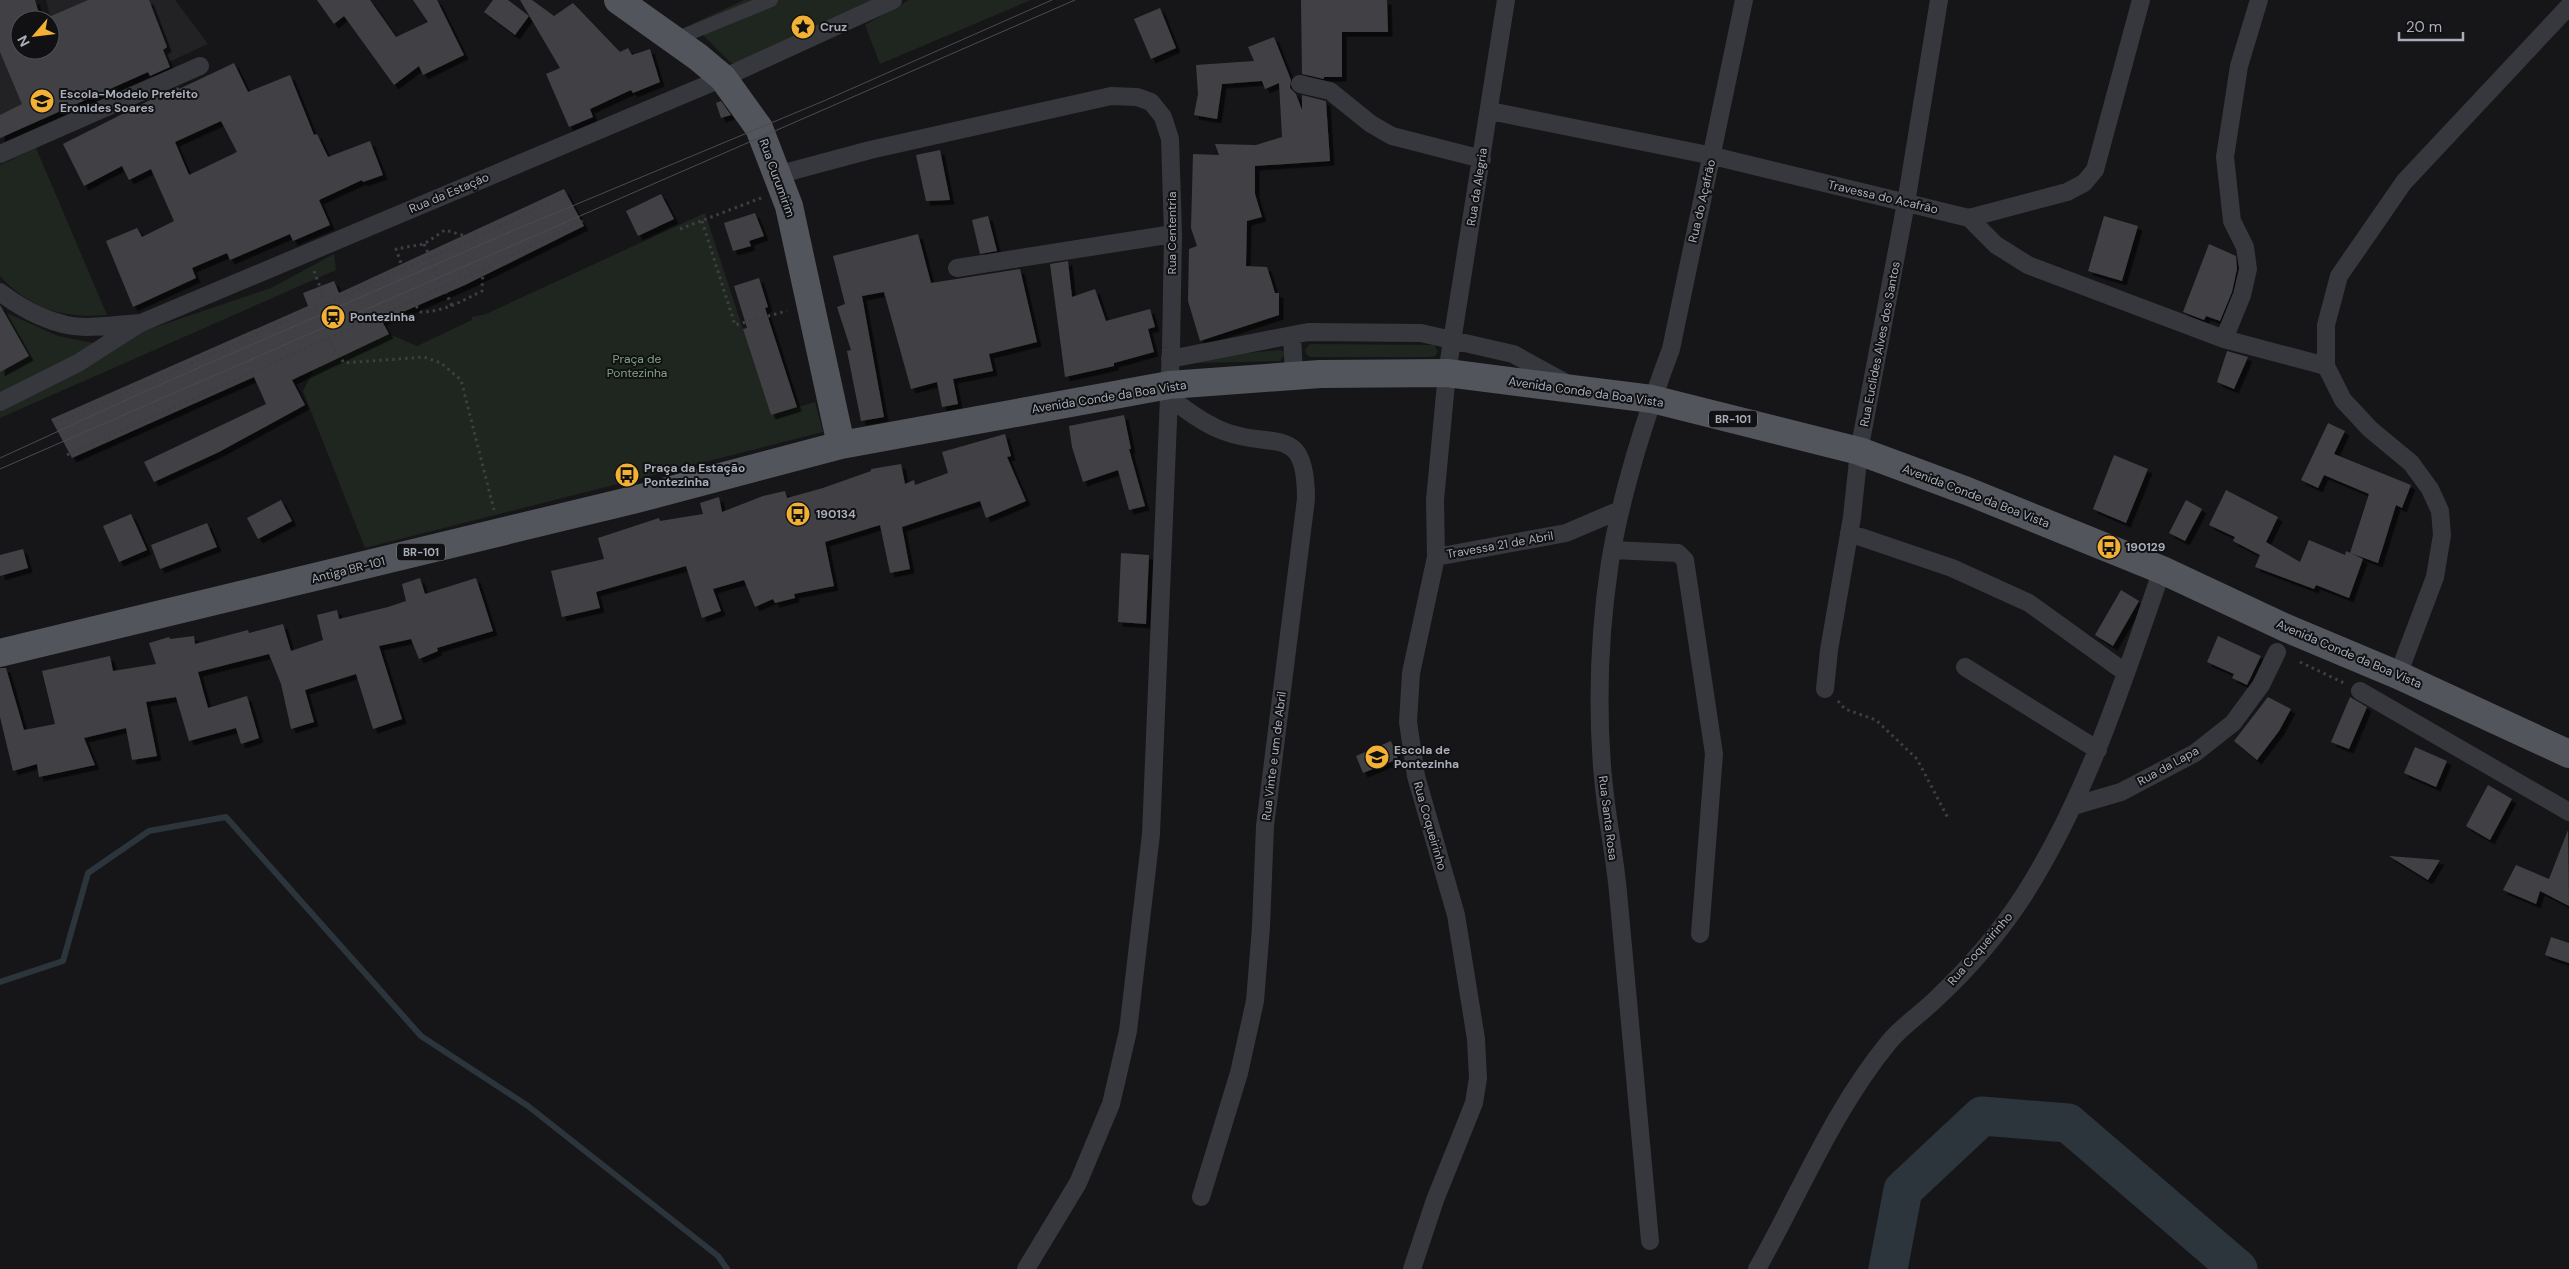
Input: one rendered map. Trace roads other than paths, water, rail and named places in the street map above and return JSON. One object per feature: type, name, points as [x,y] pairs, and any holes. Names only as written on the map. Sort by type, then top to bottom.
[{"type":"main road","name":"Rua Curumirim","points":[[618,0],[723,78],[759,128],[789,206],[841,445]]},
{"type":"main road","name":"Avenida Conde da Boa Vista","points":[[841,445],[1169,380],[1447,373],[1652,399],[1860,451],[1967,491],[2162,570],[2286,628],[2398,674],[2569,754]]},
{"type":"main road","name":"Antiga BR-101","points":[[0,653],[499,533],[841,445]]},
{"type":"street","points":[[673,40],[770,0]]},
{"type":"street","name":"Rua da Estação","points":[[0,292],[14,303],[50,320],[84,327],[141,323],[723,78],[865,6],[893,0]]},
{"type":"street","name":"Rua da Alegria","points":[[1447,373],[1490,111],[1506,0]]},
{"type":"street","name":"Rua do Açafrão","points":[[1652,399],[1671,349],[1713,156],[1744,0]]},
{"type":"street","name":"Rua Euclides Alves dos Santos","points":[[1825,689],[1829,650],[1849,533],[1860,451],[1906,203],[1939,0]]},
{"type":"street","name":"Travessa do Acafrão","points":[[1490,111],[1713,156],[1969,218],[2067,192],[2084,183],[2095,170],[2141,0]]},
{"type":"street","points":[[2224,340],[2242,295],[2248,269],[2246,247],[2232,221],[2225,157],[2239,66],[2259,0]]},
{"type":"street","points":[[2398,674],[2435,577],[2442,535],[2440,511],[2430,489],[2411,463],[2370,429],[2342,400],[2326,366],[2326,325],[2339,276],[2404,182],[2569,6]]},
{"type":"street","points":[[0,154],[200,66]]},
{"type":"street","points":[[1300,84],[1330,92],[1371,124],[1392,136],[1482,159]]},
{"type":"street","name":"Rua Cententria","points":[[780,183],[870,150],[1111,96],[1137,97],[1151,102],[1163,117],[1170,139],[1172,234],[1169,380],[1151,834],[1128,1031],[1111,1104],[1078,1183],[1026,1269]]},
{"type":"street","points":[[1969,218],[1996,245],[2028,265],[2224,340],[2326,366]]},
{"type":"street","points":[[957,268],[1172,234]]},
{"type":"street","points":[[0,402],[78,363],[141,323]]},
{"type":"street","points":[[1169,380],[1292,335],[1308,332],[1421,333],[1513,354],[1579,391]]},
{"type":"street","points":[[1292,335],[1294,376]]},
{"type":"street","name":"Rua Coqueirinho","points":[[1412,1269],[1435,1200],[1474,1103],[1478,1078],[1475,1030],[1456,915],[1424,807],[1410,748],[1408,722],[1411,673],[1436,557],[1435,500],[1447,373]]},
{"type":"street","name":"Rua Vinte e um de Abril","points":[[1169,380],[1190,413],[1224,432],[1274,440],[1292,448],[1303,462],[1306,480],[1306,499],[1265,826],[1261,927],[1255,1001],[1239,1073],[1201,1197]]},
{"type":"street","name":"Rua Santa Rosa","points":[[1650,1241],[1618,888],[1602,767],[1600,708],[1603,645],[1612,550],[1620,510],[1652,399]]},
{"type":"street","name":"Travessa 21 de Abril","points":[[1436,557],[1566,533],[1620,510]]},
{"type":"street","points":[[1849,533],[1952,568],[2029,603],[2126,673]]},
{"type":"street","points":[[1612,550],[1678,552],[1685,560],[1714,754],[1700,934]]},
{"type":"street","name":"Rua Coqueirinho","points":[[1757,1269],[1810,1166],[1866,1071],[1890,1040],[1938,997],[2006,923],[2058,838],[2098,750],[2162,570]]},
{"type":"street","name":"Rua da Lapa","points":[[2074,806],[2121,792],[2195,753],[2233,723],[2262,685],[2277,652]]},
{"type":"street","points":[[1965,667],[2098,750]]},
{"type":"street","points":[[2360,691],[2569,812]]},
{"type":"waterway","points":[[0,982],[63,961],[88,873],[149,831],[226,817],[421,1036],[528,1106],[718,1256],[727,1269]]},
{"type":"waterway","points":[[1888,1269],[1903,1190],[1982,1116],[2068,1123],[2238,1269]]},
{"type":"tram line","points":[[0,458],[148,390],[510,232],[826,100],[1052,0]]},
{"type":"tram line","points":[[0,469],[1075,0]]},
{"type":"place","name":"Cruz","points":[[803,27]]},
{"type":"place","name":"Escola-Modelo Prefeito Eronides Soares","points":[[42,101]]},
{"type":"place","name":"Pontezinha","points":[[333,317]]},
{"type":"place","name":"Praça da Estação Pontezinha","points":[[627,475]]},
{"type":"place","name":"190134","points":[[798,514]]},
{"type":"place","name":"190129","points":[[2109,547]]},
{"type":"place","name":"Escola de Pontezinha","points":[[1377,757]]},
{"type":"park label","name":"Praça de Pontezinha","points":[[637,366]]}]
